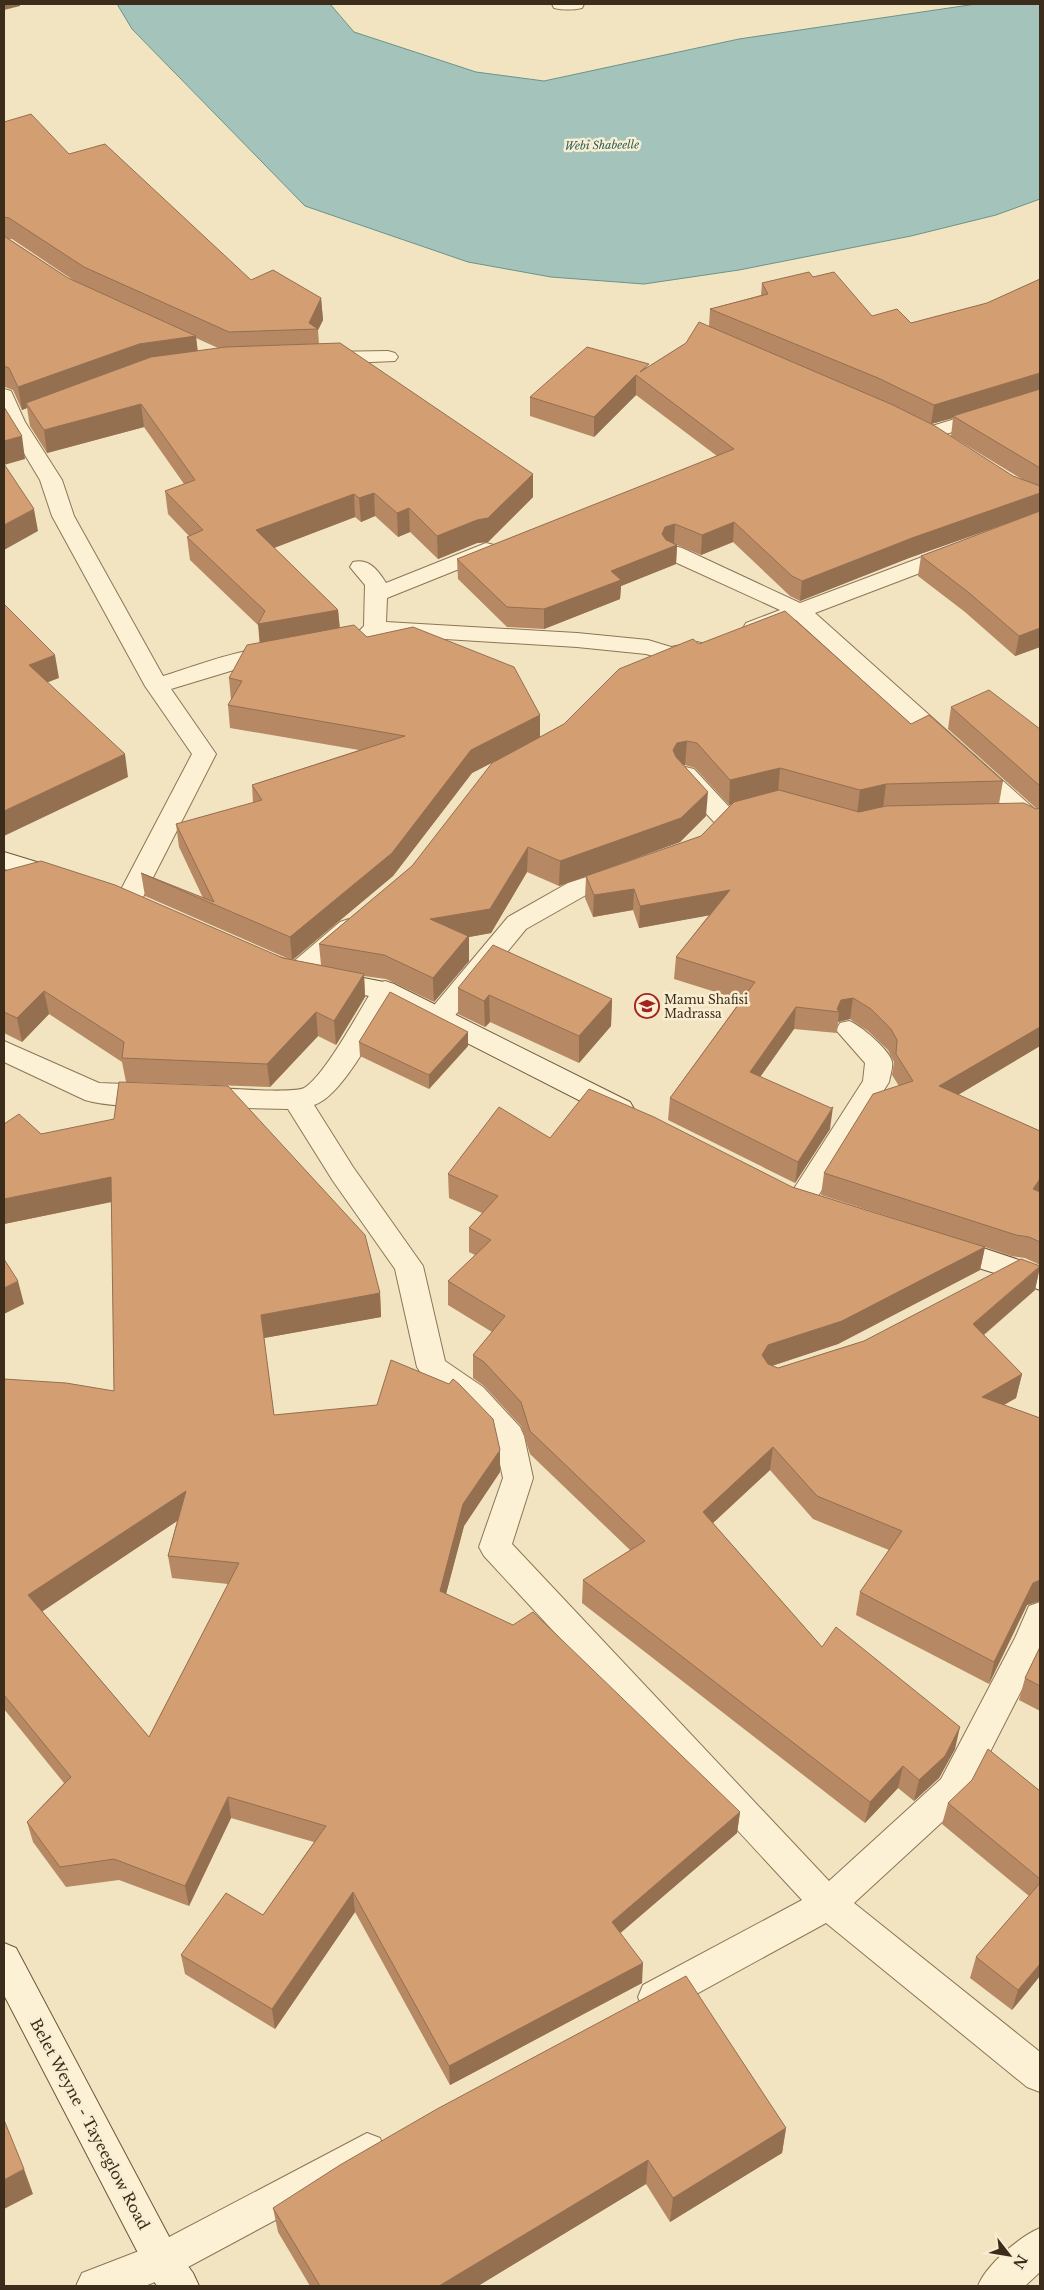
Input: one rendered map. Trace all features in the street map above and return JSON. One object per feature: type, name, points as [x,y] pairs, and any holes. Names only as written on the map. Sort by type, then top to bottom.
[{"type":"street","points":[[560,4],[576,4]]},
{"type":"street","points":[[305,359],[388,357]]},
{"type":"street","points":[[4,395],[24,419],[51,480],[62,516],[157,686],[204,754],[128,901]]},
{"type":"street","points":[[954,449],[921,429],[1040,398]]},
{"type":"street","points":[[375,628],[577,640],[648,647],[670,654],[722,641],[970,546]]},
{"type":"street","points":[[378,594],[486,550]]},
{"type":"street","points":[[674,553],[800,610],[1033,821]]},
{"type":"street","points":[[337,643],[365,638],[375,628],[378,594],[376,584],[361,567]]},
{"type":"street","points":[[628,668],[648,647]]},
{"type":"street","points":[[157,686],[244,659],[300,649]]},
{"type":"street","points":[[685,775],[726,819]]},
{"type":"street","points":[[997,816],[1033,821]]},
{"type":"street","points":[[4,860],[77,884]]},
{"type":"street","points":[[439,1018],[517,923],[577,889],[643,866]]},
{"type":"street","points":[[103,892],[154,913]]},
{"type":"street","points":[[367,913],[286,970],[386,990],[642,1120]]},
{"type":"street","points":[[4,1051],[95,1093],[296,1100],[312,1096],[328,1083],[386,990]]},
{"type":"street","points":[[828,1210],[791,1196],[876,1082],[878,1061],[849,1030]]},
{"type":"street","points":[[296,1100],[343,1174],[409,1266],[432,1368],[472,1396],[509,1436],[518,1478],[496,1547],[828,1904],[1040,2074]]},
{"type":"street","points":[[921,1238],[1014,1268],[1040,1279]]},
{"type":"street","points":[[979,1286],[1014,1268]]},
{"type":"street","points":[[627,2012],[828,1904],[953,1790],[1030,1642],[1040,1616]]},
{"type":"street","name":"Belet Weyne - Tayeeglow Road","points":[[4,1960],[171,2274]]},
{"type":"street","points":[[95,2286],[171,2274],[399,2134]]},
{"type":"street","points":[[997,2286],[1040,2247]]},
{"type":"water","name":"Webi Shabeelle","points":[[117,4],[330,4],[354,32],[476,72],[544,81],[739,39],[976,4],[1040,4],[1040,199],[996,215],[911,236],[739,270],[644,284],[551,277],[468,262],[305,206],[132,29]]},
{"type":"building","points":[[31,114],[69,154],[105,144],[251,280],[273,270],[321,298],[309,323],[318,329],[229,332],[84,267],[9,218],[4,217],[4,122]]},
{"type":"building","points":[[4,236],[68,278],[196,336],[139,344],[18,387],[9,368],[4,366]]},
{"type":"building","points":[[809,272],[813,277],[834,272],[872,316],[897,309],[911,323],[987,303],[1040,279],[1040,373],[934,405],[878,378],[710,309],[768,294],[762,283]]},
{"type":"building","points":[[699,322],[893,405],[935,426],[1013,476],[1040,486],[1040,493],[912,538],[802,581],[792,576],[734,522],[702,535],[675,524],[665,527],[662,534],[666,540],[677,545],[611,571],[621,580],[544,609],[507,607],[457,559],[734,449],[636,375],[594,417],[530,397],[587,347],[649,364],[640,372],[686,343]]},
{"type":"building","points":[[340,343],[533,474],[488,518],[477,520],[437,536],[409,508],[397,513],[374,493],[359,498],[354,494],[256,530],[338,610],[258,624],[265,611],[187,537],[203,530],[165,491],[195,480],[141,404],[44,430],[26,403],[151,357],[226,347]]},
{"type":"building","points":[[1040,389],[1040,468],[953,416]]},
{"type":"building","points":[[4,407],[22,436],[4,441]]},
{"type":"building","points":[[4,464],[34,509],[4,525]]},
{"type":"building","points":[[1040,511],[1040,628],[1019,636],[968,592],[921,556]]},
{"type":"building","points":[[4,604],[55,655],[29,665],[125,754],[4,811]]},
{"type":"building","points":[[785,611],[911,724],[929,715],[1003,781],[886,784],[860,790],[780,768],[730,780],[697,743],[687,741],[677,743],[673,750],[676,757],[708,792],[681,818],[560,861],[528,847],[490,909],[430,919],[468,936],[433,978],[384,955],[319,944],[412,866],[492,763],[564,724],[619,669],[693,639],[699,644]]},
{"type":"building","points":[[354,625],[367,637],[413,627],[514,667],[540,715],[471,750],[392,853],[290,937],[141,873],[214,902],[176,824],[262,800],[252,785],[405,736],[228,705],[242,681],[229,678],[247,645]]},
{"type":"building","points":[[989,690],[1040,729],[1040,786],[951,707]]},
{"type":"building","points":[[779,790],[859,812],[886,806],[1024,803],[1036,809],[1040,808],[1040,1027],[939,1086],[1040,1131],[1040,1179],[1033,1189],[1040,1192],[1040,1242],[824,1173],[873,1094],[913,1081],[896,1054],[897,1040],[891,1029],[871,1009],[853,998],[841,1000],[837,1009],[839,1012],[796,1007],[750,1072],[831,1108],[833,1107],[798,1162],[670,1098],[755,982],[676,957],[730,890],[640,906],[634,889],[594,895],[586,876],[701,836],[734,802]]},
{"type":"building","points":[[41,861],[115,885],[283,958],[364,974],[334,1021],[316,1012],[267,1064],[122,1058],[124,1042],[44,991],[17,1018],[4,1012],[4,871]]},
{"type":"building","points":[[493,945],[612,999],[579,1036],[489,995],[484,1001],[458,988]]},
{"type":"building","points":[[390,992],[468,1032],[429,1075],[359,1042]]},
{"type":"building","points":[[119,1082],[228,1086],[365,1235],[380,1293],[261,1315],[274,1415],[377,1405],[391,1360],[449,1384],[453,1379],[459,1384],[493,1419],[500,1450],[463,1504],[440,1591],[513,1625],[533,1612],[740,1812],[612,1922],[643,1963],[449,2066],[353,1892],[272,2009],[181,1955],[226,1893],[263,1915],[326,1826],[228,1797],[185,1886],[114,1859],[60,1867],[27,1822],[71,1777],[4,1695],[4,1379],[66,1383],[114,1391],[111,1177],[4,1199],[4,1124],[19,1114],[41,1134],[114,1119]],"holes":[[[186,1491],[168,1556],[239,1563],[149,1737],[28,1595]]]},
{"type":"building","points":[[589,1089],[654,1117],[792,1187],[985,1247],[842,1321],[768,1345],[762,1355],[768,1364],[778,1368],[864,1341],[1021,1259],[1040,1266],[973,1324],[1022,1374],[982,1397],[1040,1418],[1040,1580],[1033,1583],[994,1662],[860,1592],[902,1531],[817,1496],[773,1447],[703,1512],[822,1647],[836,1627],[960,1727],[945,1756],[919,1780],[903,1766],[870,1802],[583,1580],[645,1541],[530,1431],[521,1402],[484,1362],[473,1355],[505,1316],[448,1281],[491,1240],[469,1228],[498,1196],[448,1174],[499,1107],[550,1138]]},
{"type":"building","points":[[4,1259],[18,1281],[4,1288]]},
{"type":"building","points":[[1040,1647],[1040,1686],[1025,1678]]},
{"type":"building","points":[[988,1749],[1040,1791],[1040,1879],[948,1803],[972,1780]]},
{"type":"building","points":[[1040,1883],[1040,1964],[1018,1990],[976,1957]]},
{"type":"building","points":[[686,1976],[786,2128],[673,2198],[648,2160],[439,2286],[320,2286],[273,2208],[340,2165],[437,2109]]},
{"type":"building","points":[[4,2120],[24,2169],[4,2180]]},
{"type":"place","name":"Mamu Shafisi Madrassa","points":[[647,1006]]}]
